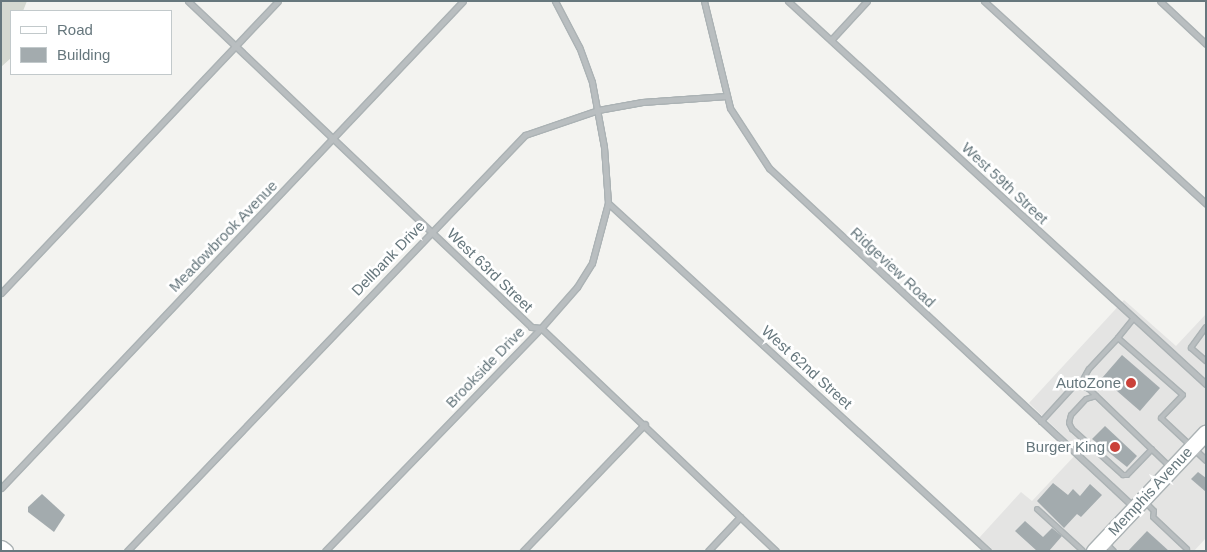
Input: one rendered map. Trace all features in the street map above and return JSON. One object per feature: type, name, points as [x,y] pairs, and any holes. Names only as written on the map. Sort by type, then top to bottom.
[{"type":"main road","name":"Memphis Avenue","points":[[1103,548],[1138,504],[1206,432]]},
{"type":"main road","points":[[1,548],[5,551]]},
{"type":"street","name":"West 63rd Street","points":[[188,1],[531,327],[540,328],[645,424],[776,551]]},
{"type":"street","points":[[1,293],[278,1]]},
{"type":"street","name":"Meadowbrook Avenue","points":[[1,488],[463,1]]},
{"type":"street","name":"Brookside Drive","points":[[325,551],[540,328],[577,287],[592,264],[608,202],[598,110],[579,47],[555,1]]},
{"type":"street","name":"Ridgeview Road","points":[[704,1],[730,108],[756,151],[784,184],[1041,422],[1138,504]]},
{"type":"street","name":"West 59th Street","points":[[788,1],[1206,384]]},
{"type":"street","points":[[831,40],[867,1]]},
{"type":"street","points":[[984,1],[1206,204]]},
{"type":"street","points":[[1160,1],[1206,44]]},
{"type":"street","name":"Dellbank Drive","points":[[127,551],[431,231],[525,135],[598,110],[642,102],[727,96]]},
{"type":"street","name":"West 62nd Street","points":[[608,202],[988,551]]},
{"type":"street","points":[[523,551],[645,424]]},
{"type":"street","points":[[1192,447],[1206,460]]},
{"type":"street","points":[[708,551],[740,517]]},
{"type":"lane","points":[[1041,422],[1073,387],[1080,385],[1089,370],[1134,318]]},
{"type":"lane","points":[[1206,327],[1191,348],[1206,361]]},
{"type":"lane","points":[[1118,338],[1183,395],[1161,418],[1192,447]]},
{"type":"lane","points":[[1080,385],[1096,396],[1172,468]]},
{"type":"lane","points":[[1096,396],[1086,399],[1071,416],[1069,423],[1072,429],[1123,475],[1127,475],[1152,449]]},
{"type":"lane","points":[[1138,504],[1154,511],[1153,517],[1187,549]]},
{"type":"lane","points":[[1037,509],[1082,551]]},
{"type":"shaded area","points":[[1,1],[27,1],[23,10],[10,10],[10,59],[1,67]]},
{"type":"shaded area","points":[[1124,300],[1176,346],[1206,314],[1206,538],[1194,551],[989,551],[991,548],[979,538],[1021,492],[1032,501],[1079,451],[1029,403]]},
{"type":"building","name":"AutoZone","points":[[1122,355],[1160,388],[1140,411],[1102,378]]},
{"type":"building","name":"Burger King","points":[[1105,426],[1137,456],[1127,467],[1092,439]]},
{"type":"building","points":[[1198,472],[1206,478],[1206,492],[1191,479]]},
{"type":"building","points":[[1053,483],[1068,495],[1073,489],[1080,496],[1090,484],[1102,495],[1081,517],[1077,514],[1064,528],[1037,501]]},
{"type":"building","points":[[42,494],[65,515],[54,532],[28,512],[28,507]]},
{"type":"building","points":[[1025,521],[1043,537],[1052,528],[1062,536],[1049,551],[1037,551],[1015,531]]},
{"type":"building","points":[[1147,531],[1169,551],[1128,551]]},
{"type":"place","name":"AutoZone","points":[[1131,383]]},
{"type":"place","name":"Burger King","points":[[1115,447]]}]
